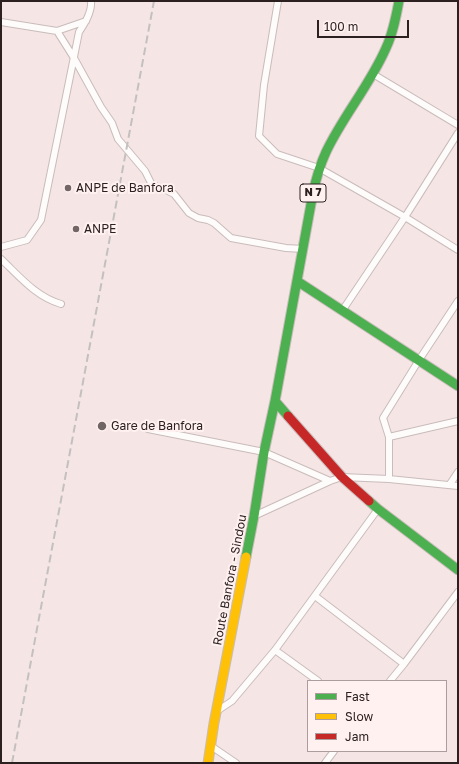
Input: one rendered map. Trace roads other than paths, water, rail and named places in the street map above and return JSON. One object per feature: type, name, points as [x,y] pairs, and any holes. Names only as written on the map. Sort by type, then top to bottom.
[{"type":"main road","name":"N 7","points":[[275,401],[319,168],[336,134],[373,74],[386,49],[391,36],[399,1]]},
{"type":"main road","points":[[297,282],[458,386]]},
{"type":"main road","points":[[275,401],[342,477],[378,509],[458,570]]},
{"type":"main road","name":"Route Banfora - Sindou","points":[[208,763],[254,516],[264,452],[275,401]]},
{"type":"street","points":[[1,247],[27,240],[41,220],[79,32],[86,21],[91,1]]},
{"type":"street","points":[[278,1],[264,85],[258,136],[277,154],[319,168],[405,217],[458,250]]},
{"type":"street","points":[[1,22],[57,31],[86,21]]},
{"type":"street","points":[[57,31],[101,107],[112,123],[118,139],[145,171],[152,185],[174,194],[189,213],[198,218],[214,223],[231,238],[286,248],[303,249]]},
{"type":"street","points":[[373,74],[458,125]]},
{"type":"street","points":[[342,311],[405,217],[458,133]]},
{"type":"street","points":[[1,259],[38,293],[47,299],[61,304]]},
{"type":"street","points":[[389,479],[388,438],[383,418],[458,301]]},
{"type":"street","points":[[388,438],[458,421]]},
{"type":"street","points":[[148,428],[264,452],[330,481]]},
{"type":"street","points":[[450,484],[458,472]]},
{"type":"street","points":[[254,516],[330,481],[342,477],[389,479],[458,486]]},
{"type":"street","points":[[217,711],[232,701],[275,650],[378,509]]},
{"type":"street","points":[[391,680],[458,592]]},
{"type":"street","points":[[315,596],[404,664]]},
{"type":"street","points":[[275,650],[317,680]]},
{"type":"street","points":[[211,746],[236,763]]},
{"type":"street","points":[[324,763],[333,752]]},
{"type":"railway","points":[[12,763],[154,1]]},
{"type":"place","name":"ANPE de Banfora","points":[[68,188]]},
{"type":"place","name":"ANPE","points":[[76,229]]},
{"type":"place","name":"Gare de Banfora","points":[[102,426]]}]
